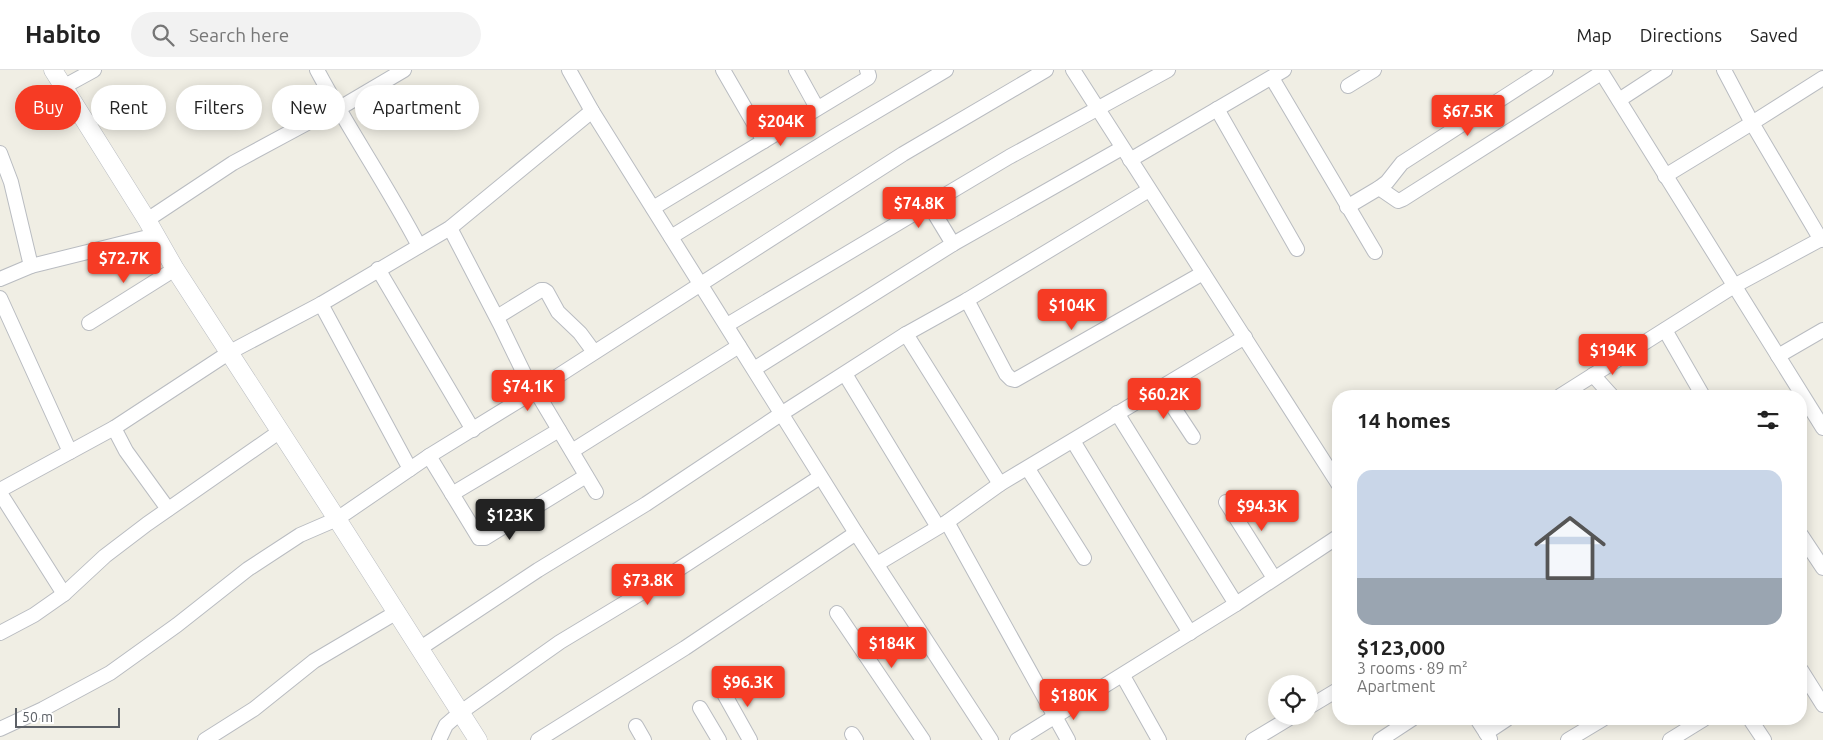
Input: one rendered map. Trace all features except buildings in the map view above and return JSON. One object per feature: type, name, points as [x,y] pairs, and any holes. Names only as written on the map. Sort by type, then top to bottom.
[{"type":"street","points":[[53,70],[62,85]]},
{"type":"street","points":[[67,85],[94,70]]},
{"type":"street","points":[[316,70],[324,85]]},
{"type":"street","points":[[345,105],[404,70]]},
{"type":"street","points":[[569,70],[592,111],[820,477],[991,740]]},
{"type":"street","points":[[723,70],[764,141]]},
{"type":"street","points":[[796,70],[816,108]]},
{"type":"street","points":[[653,208],[868,78],[867,70]]},
{"type":"street","points":[[670,237],[946,70]]},
{"type":"street","points":[[0,729],[110,673],[177,625],[248,569],[300,535],[337,518],[429,456],[701,285],[903,154],[1046,70]]},
{"type":"street","points":[[1073,70],[1332,474]]},
{"type":"street","points":[[727,325],[930,206],[1009,157],[1168,70]]},
{"type":"street","points":[[754,369],[953,244],[1217,109],[1284,70]]},
{"type":"street","points":[[1348,86],[1374,70]]},
{"type":"street","points":[[1347,207],[1387,182],[1402,162],[1546,70]]},
{"type":"street","points":[[1619,100],[1665,70]]},
{"type":"street","points":[[1569,390],[1734,286],[1822,239],[1752,124],[1724,70]]},
{"type":"street","points":[[1379,188],[1398,201],[1403,200],[1600,71],[1800,390]]},
{"type":"street","points":[[1272,78],[1375,252]]},
{"type":"street","points":[[1666,176],[1823,78]]},
{"type":"street","points":[[1217,109],[1297,250]]},
{"type":"street","points":[[64,594],[0,491],[114,428],[230,352],[321,304],[450,228],[592,111]]},
{"type":"street","points":[[81,116],[152,228],[175,269],[337,518],[478,740]]},
{"type":"street","points":[[345,120],[371,161],[419,246]]},
{"type":"street","points":[[0,279],[31,266],[152,228],[234,163],[294,130]]},
{"type":"street","points":[[0,153],[5,183],[31,266]]},
{"type":"street","points":[[419,649],[538,570],[646,504],[906,334],[1149,190]]},
{"type":"street","points":[[930,206],[953,244]]},
{"type":"street","points":[[450,228],[533,392],[540,398],[596,492]]},
{"type":"street","points":[[88,323],[175,269]]},
{"type":"street","points":[[378,269],[472,430]]},
{"type":"street","points":[[966,300],[1006,374],[1015,380],[1203,273]]},
{"type":"street","points":[[497,318],[540,290],[544,290],[558,312],[580,333],[594,352]]},
{"type":"street","points":[[0,298],[70,452]]},
{"type":"street","points":[[321,304],[410,469]]},
{"type":"street","points":[[1664,330],[1699,390]]},
{"type":"street","points":[[1778,356],[1823,330]]},
{"type":"street","points":[[906,334],[1000,484]]},
{"type":"street","points":[[877,564],[943,524],[1000,484],[1245,337]]},
{"type":"street","points":[[572,451],[739,346]]},
{"type":"street","points":[[845,374],[943,524],[1068,740]]},
{"type":"street","points":[[1593,375],[1607,390]]},
{"type":"street","points":[[1160,387],[1193,437]]},
{"type":"street","points":[[1807,401],[1821,422]]},
{"type":"street","points":[[1117,413],[1236,604]]},
{"type":"street","points":[[114,428],[126,451],[168,509]]},
{"type":"street","points":[[452,494],[559,430]]},
{"type":"street","points":[[0,633],[34,615],[64,594],[115,548],[280,432]]},
{"type":"street","points":[[1073,440],[1190,633]]},
{"type":"street","points":[[429,456],[480,538],[485,538],[586,476]]},
{"type":"street","points":[[1028,468],[1084,558]]},
{"type":"street","points":[[439,740],[446,725],[461,712],[560,642],[656,584],[820,477]]},
{"type":"street","points":[[1226,502],[1274,578]]},
{"type":"street","points":[[538,740],[685,648],[856,533]]},
{"type":"street","points":[[1017,740],[1123,676],[1332,541]]},
{"type":"street","points":[[1807,544],[1823,568]]},
{"type":"street","points":[[205,740],[254,709],[314,662],[397,612]]},
{"type":"street","points":[[837,613],[923,740]]},
{"type":"street","points":[[1123,676],[1159,740]]},
{"type":"street","points":[[1807,680],[1823,705]]},
{"type":"street","points":[[722,690],[750,740]]},
{"type":"street","points":[[1318,702],[1332,693]]},
{"type":"street","points":[[700,708],[720,740]]},
{"type":"street","points":[[1253,740],[1278,725]]},
{"type":"street","points":[[1380,740],[1403,725]]},
{"type":"street","points":[[1481,725],[1488,736],[1500,725]]},
{"type":"street","points":[[1568,740],[1593,725]]},
{"type":"street","points":[[1670,740],[1694,725]]},
{"type":"street","points":[[1754,725],[1764,740]]},
{"type":"street","points":[[636,726],[644,740]]}]
